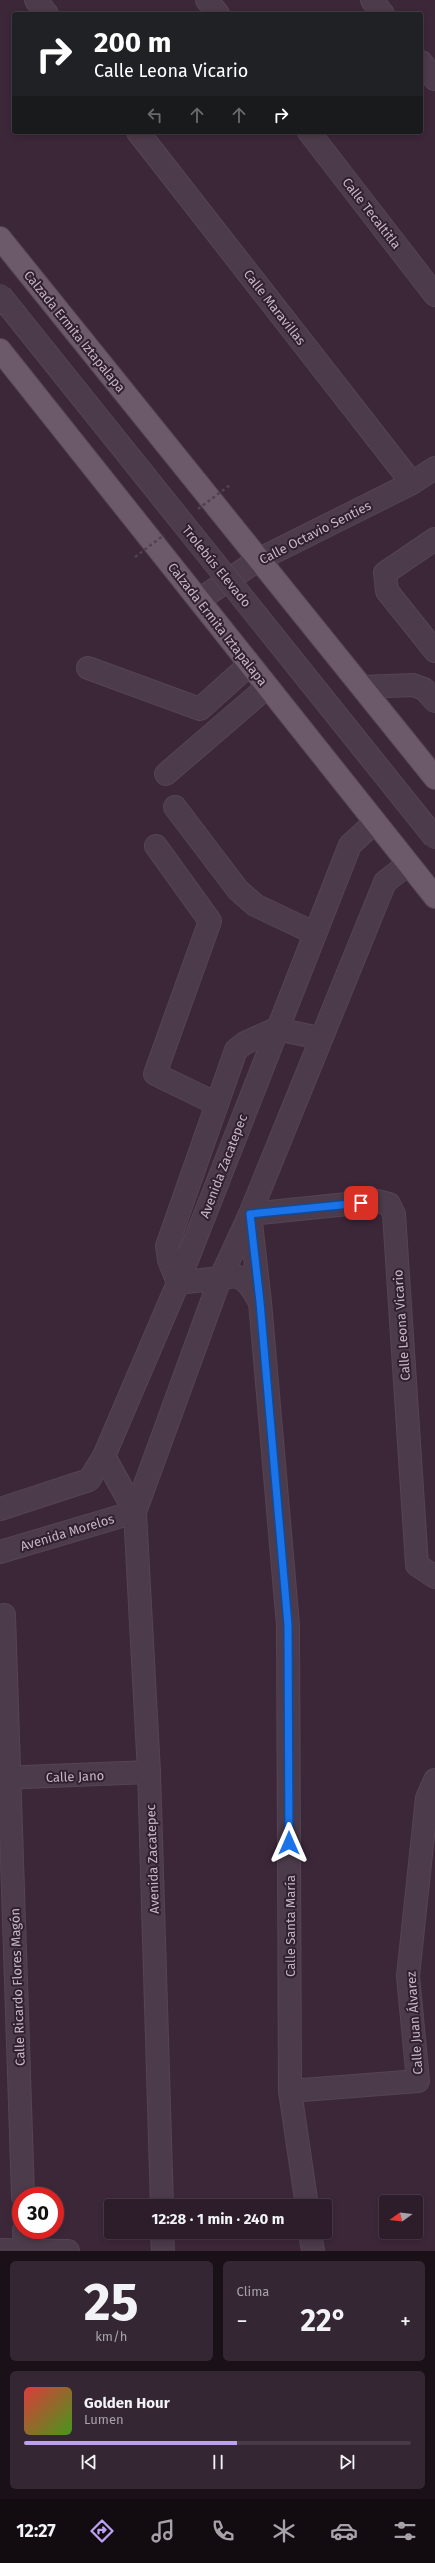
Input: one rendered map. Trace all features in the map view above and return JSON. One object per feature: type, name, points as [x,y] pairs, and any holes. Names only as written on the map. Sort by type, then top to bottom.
[{"type":"main road","name":"Calzada Ermita Iztapalapa","points":[[0,238],[435,778]]},
{"type":"main road","name":"Calzada Ermita Iztapalapa","points":[[0,350],[374,823],[435,897]]},
{"type":"street","points":[[36,0],[45,12]]},
{"type":"street","points":[[207,0],[216,12]]},
{"type":"street","points":[[372,0],[381,12]]},
{"type":"street","points":[[423,64],[435,79]]},
{"type":"street","name":"Calle Maravillas","points":[[140,134],[412,483]]},
{"type":"street","name":"Calle Tecaltitla","points":[[311,134],[435,295]]},
{"type":"street","name":"Trolebús Elevado","points":[[0,295],[435,838]]},
{"type":"street","name":"Calle Octavio Senties","points":[[198,600],[258,560],[412,483],[435,468]]},
{"type":"street","points":[[435,539],[385,573],[387,591],[435,651]]},
{"type":"street","points":[[88,668],[200,709],[249,664]]},
{"type":"street","points":[[362,688],[413,685],[424,689],[435,701]]},
{"type":"street","points":[[166,774],[267,686]]},
{"type":"street","points":[[175,807],[238,890],[255,905],[314,934]]},
{"type":"street","name":"Avenida Zacatepec","points":[[135,1512],[104,1456],[178,1283],[276,1028],[350,845],[374,823]]},
{"type":"street","points":[[156,846],[210,921],[155,1074],[217,1104]]},
{"type":"street","name":"Avenida Zacatepec","points":[[162,2199],[149,1772],[135,1512],[220,1279],[250,1214],[320,1038],[385,882],[408,864]]},
{"type":"street","points":[[260,1302],[251,1286],[242,1278],[236,1276],[178,1283],[169,1260],[167,1246],[236,1050],[276,1028],[320,1038]]},
{"type":"street","name":"Calle Leona Vicario","points":[[250,1214],[377,1201],[389,1204],[394,1214],[417,1565],[435,1578]]},
{"type":"street","name":"Calle Santa María","points":[[250,1214],[260,1302],[288,1625],[290,2091],[306,2199]]},
{"type":"street","points":[[0,1509],[89,1480],[104,1456]]},
{"type":"street","name":"Avenida Morelos","points":[[0,1552],[135,1512]]},
{"type":"street","name":"Calle Ricardo Flores Magón","points":[[4,1615],[5,1778],[23,2187]]},
{"type":"street","name":"Calle Jano","points":[[5,1778],[149,1772]]},
{"type":"street","name":"Calle Juan Álvarez","points":[[290,2091],[418,2081],[408,1976],[432,1792]]},
{"type":"street","points":[[162,2239],[163,2251]]},
{"type":"street","points":[[311,2239],[313,2251]]},
{"type":"street","points":[[0,2250],[25,2244],[68,2251]]},
{"type":"route","points":[[289,1843],[288,1625],[260,1302],[250,1214],[361,1203]]}]
